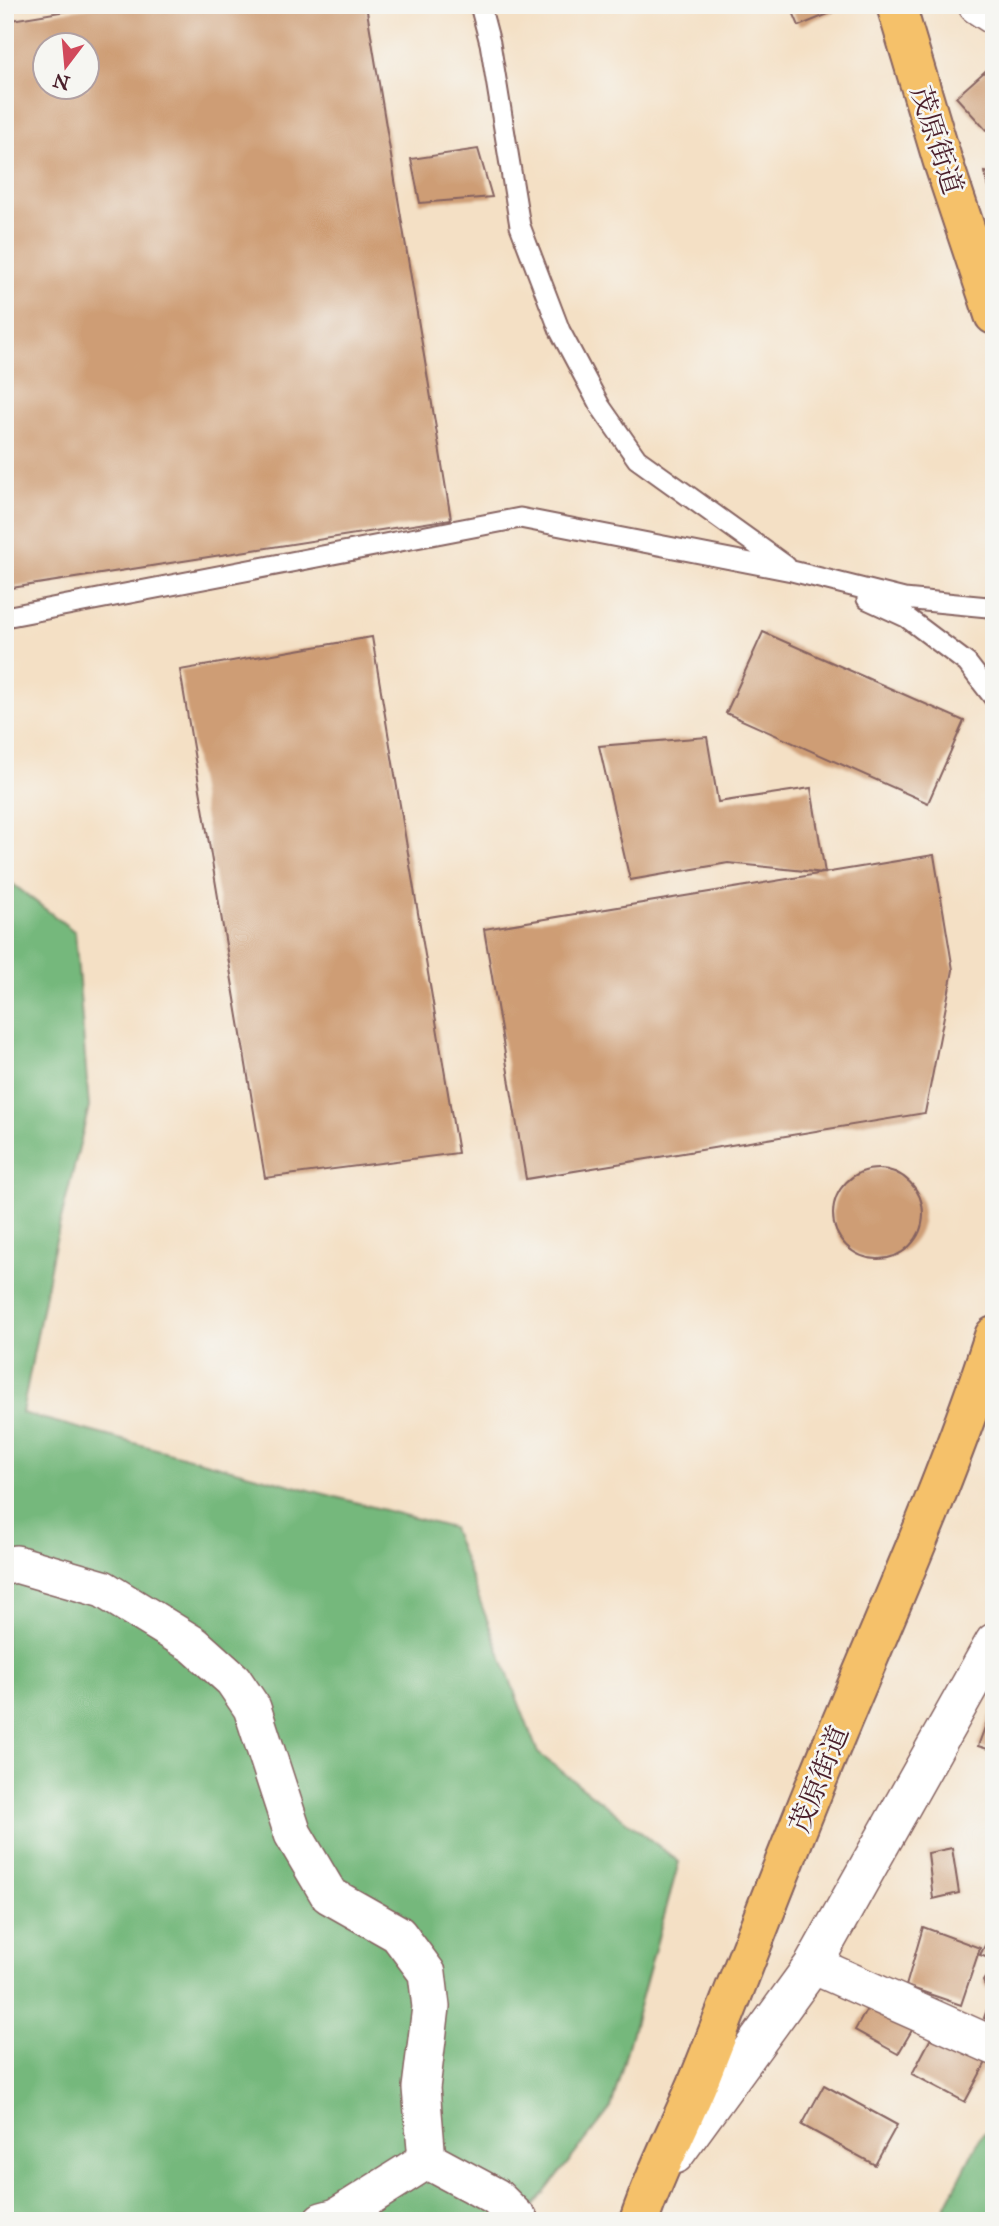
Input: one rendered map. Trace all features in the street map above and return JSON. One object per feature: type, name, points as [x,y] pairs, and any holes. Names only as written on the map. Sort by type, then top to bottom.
[{"type":"main road","name":"茂原街道","points":[[896,5],[942,159],[994,315]]},
{"type":"main road","name":"茂原街道","points":[[643,2207],[699,2081],[835,1738],[895,1597],[978,1385],[994,1336]]},
{"type":"street","points":[[978,5],[994,16]]},
{"type":"street","points":[[5,1566],[16,1564],[103,1589],[194,1645],[233,1680],[252,1708],[293,1834],[329,1895],[398,1934],[427,1973],[431,2007],[421,2088],[427,2160]]},
{"type":"street","points":[[643,2207],[813,1965],[994,1643]]},
{"type":"street","points":[[813,1965],[994,2046]]},
{"type":"street","points":[[322,2221],[337,2217],[427,2160]]},
{"type":"street","points":[[427,2160],[496,2197],[520,2221]]},
{"type":"lane","points":[[480,5],[490,43],[520,226],[560,331],[600,406],[637,459],[792,571]]},
{"type":"lane","points":[[5,617],[520,518],[792,571],[904,599],[994,606]]},
{"type":"lane","points":[[830,582],[906,617],[967,663],[994,698]]},
{"type":"green space","points":[[5,878],[75,932],[89,1107],[53,1252],[22,1413],[452,1528],[538,1753],[679,1862],[611,2108],[522,2221],[5,2221]]},
{"type":"green space","points":[[994,2121],[994,2221],[938,2221],[980,2138]]},
{"type":"building","points":[[103,5],[366,5],[451,519],[5,589],[5,21]]},
{"type":"building","points":[[790,5],[850,5],[799,26]]},
{"type":"building","points":[[992,65],[994,124],[986,130],[956,97]]},
{"type":"building","points":[[478,149],[492,197],[420,203],[411,159]]},
{"type":"building","points":[[985,172],[994,174],[993,206]]},
{"type":"building","points":[[763,632],[964,721],[928,803],[726,713]]},
{"type":"building","points":[[372,637],[458,1153],[265,1178],[180,670]]},
{"type":"building","points":[[707,737],[718,802],[811,788],[825,873],[728,863],[630,880],[599,746]]},
{"type":"building","points":[[934,855],[953,970],[925,1113],[526,1179],[484,929]]},
{"type":"building","points":[[878,1169],[895,1173],[910,1182],[919,1197],[923,1214],[919,1231],[910,1246],[895,1255],[878,1259],[861,1255],[846,1246],[837,1231],[833,1214],[837,1197],[846,1182],[861,1173]]},
{"type":"building","points":[[991,1711],[994,1712],[994,1751],[978,1746]]},
{"type":"building","points":[[952,1848],[959,1893],[933,1899],[928,1853]]},
{"type":"building","points":[[923,1927],[980,1948],[961,2005],[906,1986]]},
{"type":"building","points":[[990,1936],[994,1938],[994,1960],[980,1955]]},
{"type":"building","points":[[994,1964],[994,1993],[988,1992],[983,1981]]},
{"type":"building","points":[[992,1995],[994,1996],[994,2023],[984,2018]]},
{"type":"building","points":[[872,2000],[915,2025],[898,2054],[855,2030]]},
{"type":"building","points":[[939,2023],[992,2051],[965,2102],[912,2074]]},
{"type":"building","points":[[824,2085],[897,2125],[875,2165],[802,2125]]}]
